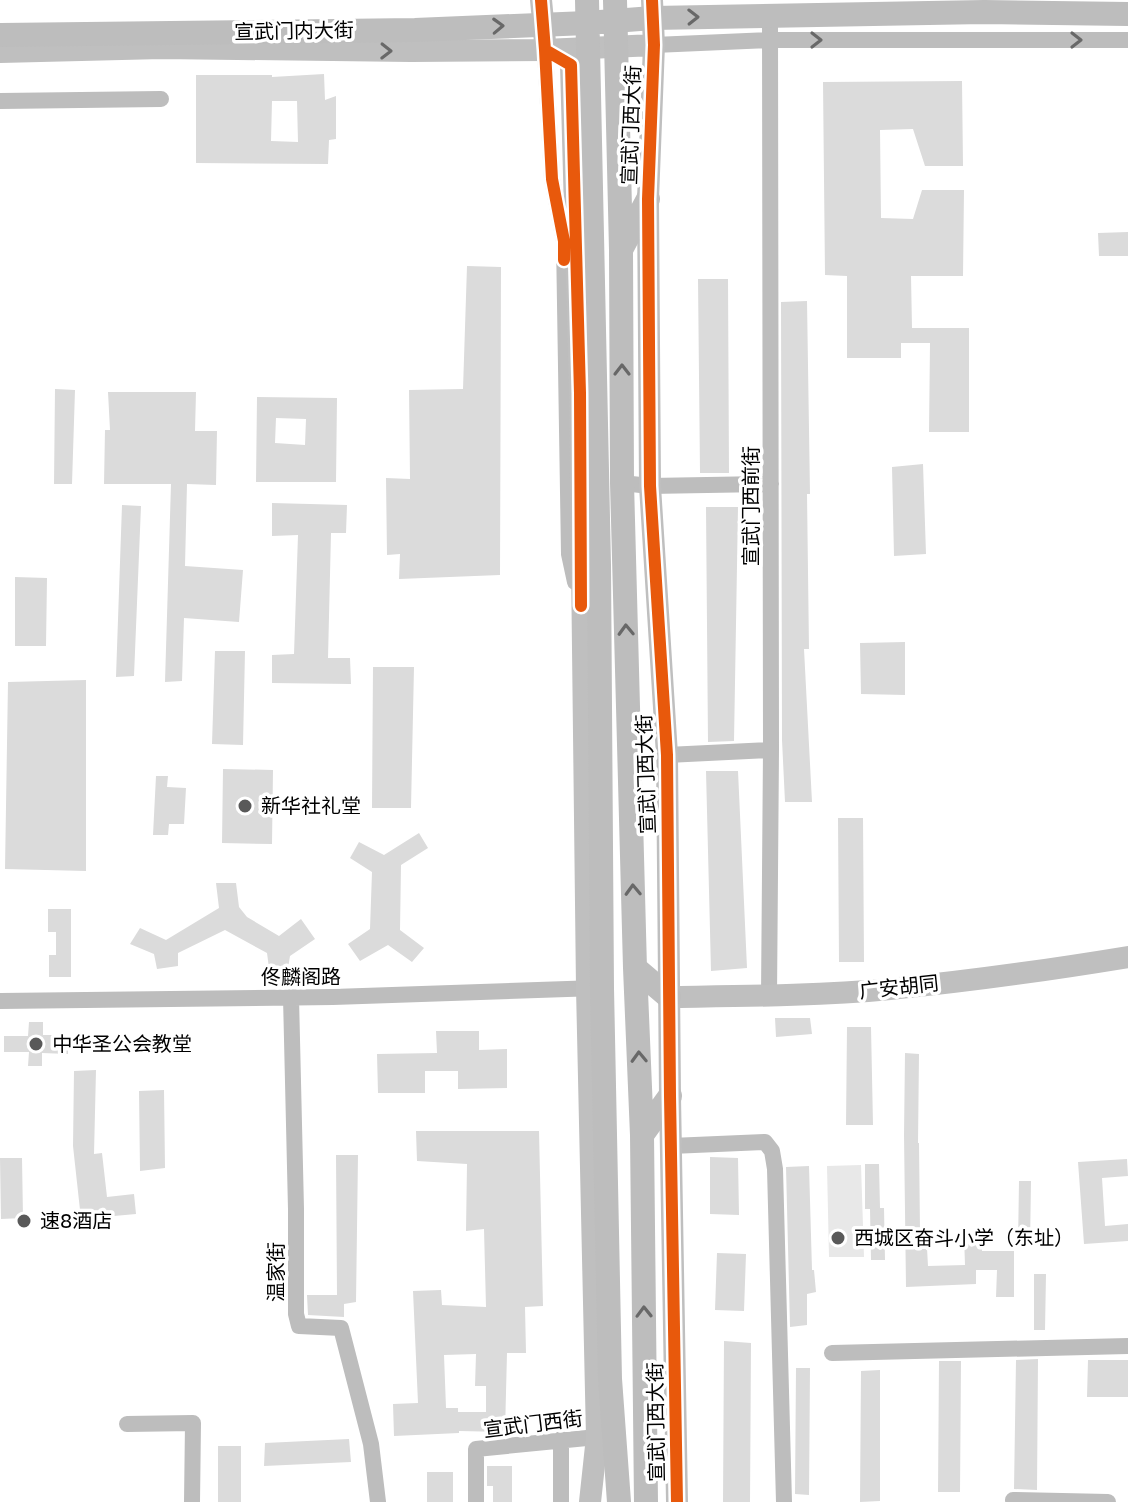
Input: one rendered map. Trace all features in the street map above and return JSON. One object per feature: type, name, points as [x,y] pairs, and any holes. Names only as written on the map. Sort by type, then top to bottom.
[{"type":"main road","name":"宣武门内大街","points":[[0,35],[415,30],[542,12],[653,9],[770,28],[984,12],[1128,14]]},
{"type":"main road","name":"宣武门西大街","points":[[615,10],[621,250],[622,483],[642,1135],[646,1502]]},
{"type":"main road","name":"宣武门西大街","points":[[587,12],[580,57],[594,988],[610,1379],[619,1502]]},
{"type":"main road","points":[[621,250],[648,199]]},
{"type":"main road","points":[[635,968],[669,997]]},
{"type":"main road","points":[[642,1135],[670,1096]]},
{"type":"main road","points":[[597,1437],[610,1379]]},
{"type":"street","name":"宣武门西大街","points":[[653,9],[648,199],[650,486],[667,755],[677,1502]]},
{"type":"street","points":[[542,12],[545,50]]},
{"type":"street","points":[[0,52],[162,48],[545,50],[580,57],[616,46],[654,45],[770,28],[1128,40]]},
{"type":"street","name":"宣武门西前街","points":[[769,996],[770,28]]},
{"type":"street","name":"宣武门西大街","points":[[545,50],[552,179],[564,241],[569,554],[590,606]]},
{"type":"street","points":[[0,101],[161,99]]},
{"type":"street","points":[[622,483],[650,486],[771,484]]},
{"type":"street","points":[[667,755],[771,750]]},
{"type":"street","name":"广安胡同","points":[[669,997],[769,996],[888,989],[1128,957]]},
{"type":"street","name":"宣武门西大街","points":[[590,1502],[597,1437],[594,988]]},
{"type":"street","name":"佟麟阁路","points":[[0,1001],[594,988]]},
{"type":"street","name":"温家街","points":[[291,997],[296,1314],[299,1326],[341,1328],[371,1444],[378,1502]]},
{"type":"street","points":[[671,1146],[765,1142],[772,1151],[784,1502]]},
{"type":"street","points":[[832,1353],[1128,1346]]},
{"type":"street","points":[[127,1424],[193,1423],[192,1502]]},
{"type":"street","name":"宣武门西大街","points":[[597,1437],[605,1502]]},
{"type":"street","name":"宣武门西街","points":[[476,1502],[476,1449],[597,1437]]},
{"type":"street","points":[[561,1439],[561,1502]]},
{"type":"street","points":[[1013,1500],[1108,1502]]},
{"type":"shaded area","points":[[861,1165],[864,1257],[829,1257],[827,1166]]},
{"type":"building","points":[[324,74],[325,100],[336,96],[336,139],[329,140],[328,164],[196,163],[196,75],[272,77]],"holes":[[[272,101],[297,101],[298,142],[271,141]]]},
{"type":"building","points":[[962,81],[963,166],[925,166],[913,129],[880,130],[881,218],[913,219],[922,190],[964,190],[963,276],[911,276],[912,328],[969,328],[969,432],[929,432],[930,343],[901,343],[901,358],[847,358],[847,276],[825,275],[823,82]]},
{"type":"building","points":[[1128,232],[1128,256],[1099,256],[1098,233]]},
{"type":"building","points":[[467,266],[501,267],[500,575],[399,579],[400,554],[387,555],[386,478],[410,479],[409,390],[463,389]]},
{"type":"building","points":[[698,279],[728,279],[729,473],[700,473]]},
{"type":"building","points":[[807,301],[809,649],[804,649],[812,802],[785,802],[782,740],[781,302]]},
{"type":"building","points":[[55,389],[75,390],[72,484],[54,484]]},
{"type":"building","points":[[108,392],[196,392],[195,431],[217,431],[216,485],[187,484],[185,566],[243,570],[239,622],[184,618],[182,681],[165,682],[171,484],[104,484],[105,430],[110,430]]},
{"type":"building","points":[[257,397],[337,398],[336,482],[256,482]],"holes":[[[276,418],[306,419],[305,445],[275,443]]]},
{"type":"building","points":[[923,464],[926,554],[894,556],[892,467]]},
{"type":"building","points":[[272,503],[347,505],[346,533],[331,533],[328,658],[350,658],[351,684],[272,683],[272,655],[294,654],[298,535],[272,536]]},
{"type":"building","points":[[122,505],[141,506],[134,676],[116,677]]},
{"type":"building","points":[[706,507],[738,507],[734,741],[708,742]]},
{"type":"building","points":[[15,577],[47,578],[46,646],[15,646]]},
{"type":"building","points":[[905,642],[905,695],[861,694],[860,643]]},
{"type":"building","points":[[215,651],[245,651],[243,745],[212,744]]},
{"type":"building","points":[[373,667],[414,667],[411,808],[372,808]]},
{"type":"building","points":[[86,680],[86,871],[5,869],[8,682]]},
{"type":"building","points":[[223,769],[273,770],[272,844],[222,843]]},
{"type":"building","points":[[706,771],[738,771],[747,968],[711,971]]},
{"type":"building","points":[[156,776],[168,776],[167,787],[186,788],[184,824],[169,824],[168,835],[153,835]]},
{"type":"building","points":[[838,818],[863,818],[864,962],[839,962]]},
{"type":"building","points":[[419,833],[428,848],[401,865],[400,930],[424,948],[412,962],[388,945],[360,961],[348,944],[370,929],[372,872],[350,858],[359,842],[384,855]]},
{"type":"building","points":[[216,883],[236,883],[239,907],[247,917],[279,936],[301,919],[315,939],[290,956],[288,968],[269,968],[267,953],[225,930],[178,953],[178,966],[157,969],[154,954],[130,944],[140,928],[166,940],[219,908]]},
{"type":"building","points":[[48,909],[71,909],[71,977],[49,977],[49,955],[56,955],[56,932],[48,932]]},
{"type":"building","points":[[775,1018],[810,1018],[812,1034],[776,1037]]},
{"type":"building","name":"中华圣公会教堂","points":[[29,1022],[43,1022],[43,1035],[68,1035],[68,1054],[42,1053],[42,1066],[28,1066],[29,1052],[4,1052],[4,1036],[28,1036]]},
{"type":"building","points":[[847,1027],[871,1027],[873,1125],[846,1125]]},
{"type":"building","points":[[436,1031],[479,1031],[479,1050],[507,1049],[507,1088],[458,1089],[458,1071],[425,1071],[425,1093],[378,1093],[377,1054],[437,1053]]},
{"type":"building","points":[[905,1053],[919,1054],[920,1231],[926,1230],[928,1266],[965,1265],[964,1236],[982,1235],[982,1251],[1014,1251],[1014,1297],[996,1297],[997,1270],[976,1270],[976,1284],[906,1287]]},
{"type":"building","points":[[96,1070],[94,1154],[102,1153],[107,1197],[134,1194],[136,1214],[81,1219],[73,1146],[74,1071]]},
{"type":"building","points":[[164,1090],[165,1168],[140,1171],[139,1091]]},
{"type":"building","points":[[416,1131],[539,1131],[543,1306],[525,1307],[526,1353],[507,1353],[505,1432],[459,1431],[394,1436],[393,1404],[418,1403],[413,1291],[441,1290],[442,1305],[486,1307],[484,1229],[466,1231],[467,1164],[417,1161]],"holes":[[[476,1354],[475,1386],[486,1386],[486,1412],[458,1412],[458,1408],[446,1408],[444,1355]]]},
{"type":"building","points":[[336,1155],[358,1155],[356,1302],[344,1304],[344,1317],[308,1315],[307,1295],[337,1295]]},
{"type":"building","points":[[710,1157],[738,1158],[739,1215],[710,1214]]},
{"type":"building","points":[[0,1158],[22,1158],[23,1218],[1,1219]]},
{"type":"building","points":[[1127,1159],[1128,1176],[1102,1178],[1105,1226],[1128,1224],[1128,1241],[1084,1244],[1078,1162]]},
{"type":"building","points":[[865,1164],[879,1164],[885,1260],[871,1260],[870,1209],[865,1209]]},
{"type":"building","points":[[809,1166],[812,1270],[816,1292],[807,1294],[807,1325],[790,1327],[786,1167]]},
{"type":"building","points":[[1019,1181],[1031,1181],[1030,1245],[1018,1245]]},
{"type":"building","points":[[717,1253],[746,1254],[744,1311],[715,1310]]},
{"type":"building","points":[[1034,1274],[1046,1274],[1045,1330],[1034,1330]]},
{"type":"building","points":[[724,1341],[751,1343],[750,1502],[723,1502]]},
{"type":"building","points":[[1038,1359],[1037,1490],[1014,1489],[1016,1360]]},
{"type":"building","points":[[1088,1360],[1128,1360],[1128,1397],[1087,1397]]},
{"type":"building","points":[[939,1361],[961,1361],[960,1492],[938,1492]]},
{"type":"building","points":[[796,1368],[810,1368],[809,1495],[795,1494]]},
{"type":"building","points":[[880,1370],[880,1501],[860,1502],[861,1371]]},
{"type":"building","points":[[349,1439],[351,1462],[264,1466],[265,1443]]},
{"type":"building","points":[[218,1446],[241,1446],[241,1502],[218,1502]]},
{"type":"building","points":[[487,1466],[512,1466],[512,1502],[493,1502],[493,1486],[487,1486]]},
{"type":"building","points":[[427,1472],[453,1472],[453,1502],[427,1502]]},
{"type":"cycle path","points":[[541,0],[545,50],[571,65],[580,393],[581,606]]},
{"type":"cycle path","points":[[652,0],[654,45],[648,199],[650,486],[667,755],[677,1502]]},
{"type":"cycle path","points":[[545,50],[552,179],[564,241],[564,260]]},
{"type":"place","name":"新华社礼堂","points":[[245,806]]},
{"type":"place","name":"中华圣公会教堂","points":[[36,1044]]},
{"type":"place","name":"速8酒店","points":[[24,1221]]},
{"type":"place","name":"西城区奋斗小学（东址）","points":[[838,1238]]}]
